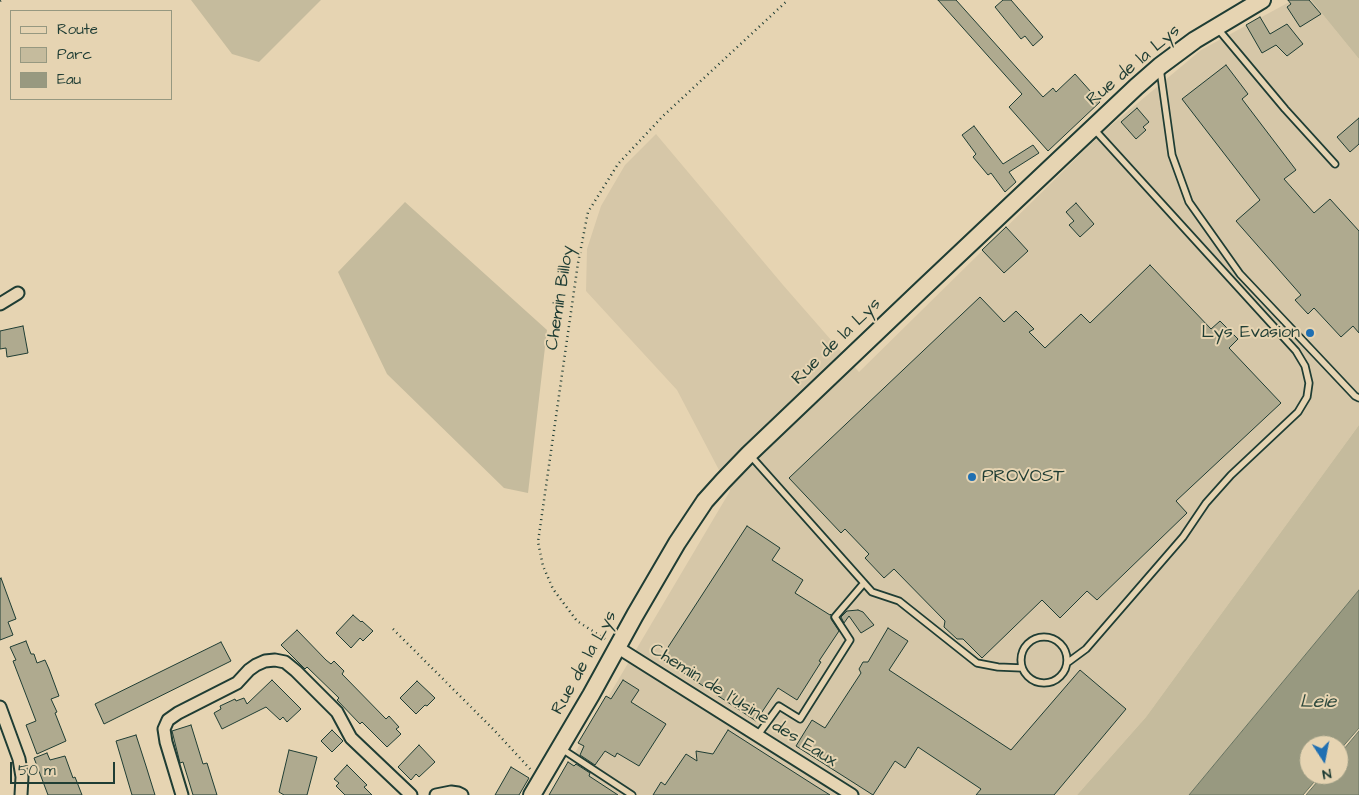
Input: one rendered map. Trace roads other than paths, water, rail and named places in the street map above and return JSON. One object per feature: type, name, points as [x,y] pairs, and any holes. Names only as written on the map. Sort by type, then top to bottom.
[{"type":"main road","name":"Rue de la Lys","points":[[532,795],[669,556],[691,521],[714,491],[749,454],[1129,93],[1160,66],[1195,40],[1262,0]]},
{"type":"street","points":[[0,304],[18,293]]},
{"type":"street","name":"Chemin de l'Usine des Eaux","points":[[617,647],[852,795]]},
{"type":"street","points":[[182,795],[166,742],[164,729],[168,720],[237,683],[256,665],[265,661],[275,660],[285,662],[296,670],[338,712],[351,738],[411,795]]},
{"type":"street","points":[[0,706],[19,759],[22,777],[21,795]]},
{"type":"street","points":[[436,795],[451,792],[462,795]]},
{"type":"lane","points":[[1216,27],[1285,109],[1335,164]]},
{"type":"lane","points":[[1160,66],[1172,154],[1189,202],[1240,274],[1355,396],[1359,398]]},
{"type":"lane","points":[[1067,663],[1086,649],[1183,537],[1206,503],[1231,475],[1298,412],[1307,396],[1309,383],[1305,366],[1296,351],[1093,128]]},
{"type":"lane","points":[[749,454],[872,592],[899,601],[977,663],[998,667],[1022,668]]},
{"type":"lane","points":[[757,736],[779,706],[800,719],[850,640],[835,617],[864,583]]},
{"type":"lane","points":[[1038,637],[1053,638],[1064,648],[1067,655],[1065,670],[1054,681],[1046,683],[1031,680],[1022,668],[1020,660],[1025,646],[1030,640],[1038,637]]},
{"type":"lane","points":[[560,748],[632,795]]},
{"type":"water","name":"Leie","points":[[1359,590],[1359,728],[1349,740],[1349,735],[1299,735],[1299,785],[1312,785],[1303,795],[1189,795]]},
{"type":"water","name":"Leie","points":[[1359,731],[1359,795],[1306,795],[1314,785],[1349,785],[1349,743]]},
{"type":"place","name":"Lys Evasion","points":[[1310,333]]},
{"type":"place","name":"PROVOST","points":[[972,477]]}]
